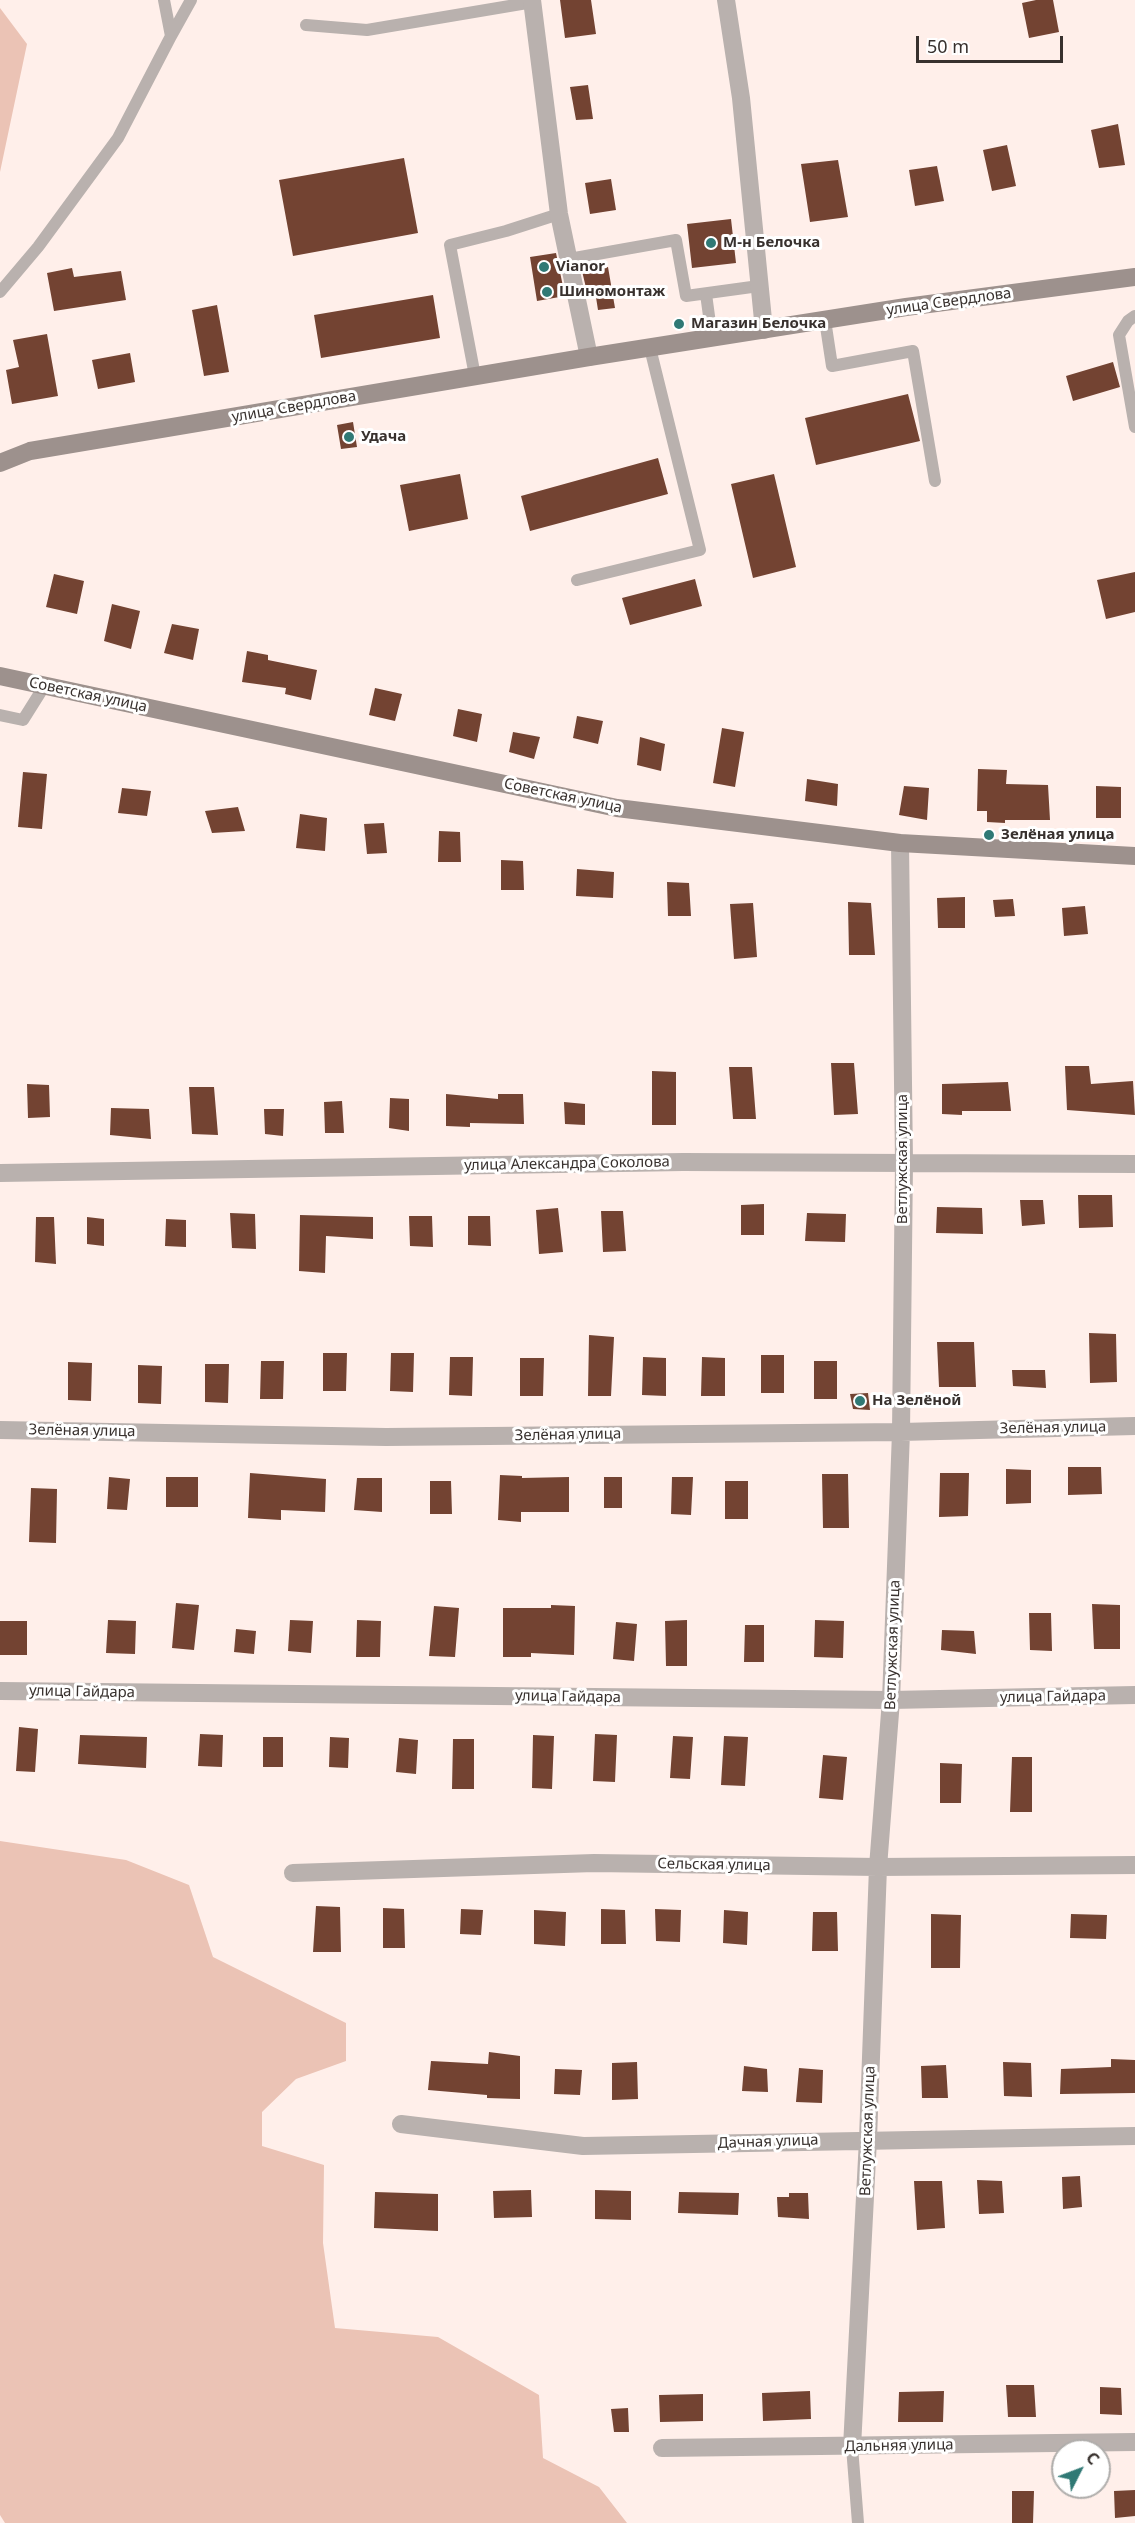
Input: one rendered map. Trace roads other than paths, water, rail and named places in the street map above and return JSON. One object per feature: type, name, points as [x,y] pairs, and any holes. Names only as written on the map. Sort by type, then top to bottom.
[{"type":"main road","name":"улица Свердлова","points":[[0,463],[30,451],[589,357],[906,307],[1135,278]]},
{"type":"main road","name":"Советская улица","points":[[0,676],[617,808],[900,843],[1135,856]]},
{"type":"street","points":[[726,0],[741,98],[764,330]]},
{"type":"street","points":[[532,1],[559,214],[589,357]]},
{"type":"street","name":"Ветлужская улица","points":[[852,2447],[868,2139],[878,1867],[891,1700],[901,1432],[904,1162],[900,843]]},
{"type":"street","name":"улица Александра Соколова","points":[[0,1173],[683,1162],[1135,1164]]},
{"type":"street","name":"Зелёная улица","points":[[0,1430],[386,1437],[901,1432],[1135,1426]]},
{"type":"street","name":"улица Гайдара","points":[[0,1691],[891,1700],[1135,1695]]},
{"type":"street","name":"Сельская улица","points":[[293,1874],[594,1863],[878,1867],[1135,1865]]},
{"type":"street","name":"Дачная улица","points":[[401,2124],[583,2146],[868,2139],[1009,2140],[1135,2136]]},
{"type":"street","name":"Дальняя улица","points":[[662,2448],[1135,2442]]},
{"type":"lane","points":[[164,0],[171,36]]},
{"type":"lane","points":[[0,292],[38,247],[118,138],[191,0]]},
{"type":"lane","points":[[306,25],[367,30],[532,1]]},
{"type":"lane","points":[[475,376],[450,245],[559,214]]},
{"type":"lane","points":[[569,259],[676,240],[686,296],[759,286]]},
{"type":"lane","points":[[706,294],[712,338]]},
{"type":"lane","points":[[1135,316],[1128,321],[1119,334],[1135,427]]},
{"type":"lane","points":[[825,320],[832,366],[913,351],[935,481]]},
{"type":"lane","points":[[577,580],[700,550],[650,348]]},
{"type":"lane","points":[[0,715],[23,720],[45,685]]},
{"type":"lane","points":[[852,2447],[858,2523]]},
{"type":"place","name":"М-н Белочка","points":[[711,243]]},
{"type":"place","name":"Vianor","points":[[544,267]]},
{"type":"place","name":"Шиномонтаж","points":[[547,292]]},
{"type":"place","name":"Магазин Белочка","points":[[679,324]]},
{"type":"place","name":"Удача","points":[[349,437]]},
{"type":"place","name":"Зелёная улица","points":[[989,835]]},
{"type":"place","name":"На Зелёной","points":[[860,1401]]}]
